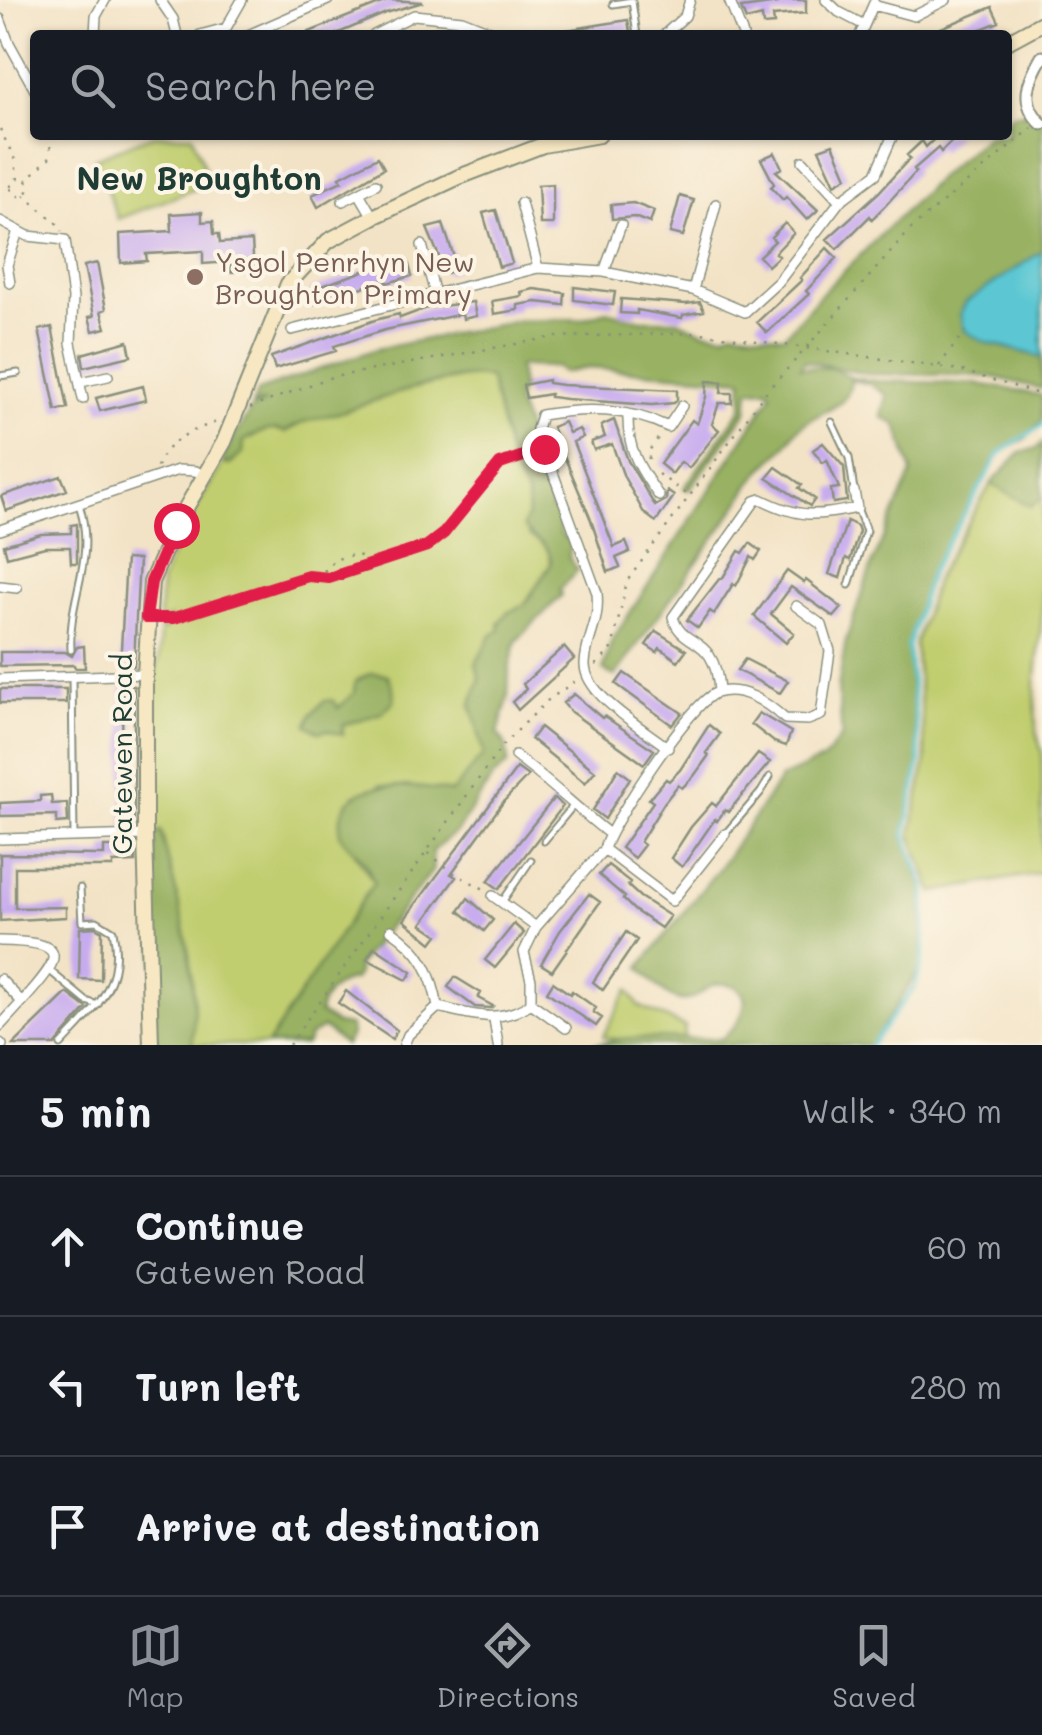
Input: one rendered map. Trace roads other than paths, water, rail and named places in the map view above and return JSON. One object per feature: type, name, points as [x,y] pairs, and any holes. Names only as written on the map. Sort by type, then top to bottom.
[{"type":"main road","points":[[1012,39],[1042,23]]},
{"type":"main road","name":"Gatewen Road","points":[[151,1045],[145,674],[146,618],[157,566],[224,442],[294,274],[328,241],[373,217],[459,177],[543,145],[571,140]]},
{"type":"street","points":[[95,30],[96,16],[106,0]]},
{"type":"street","points":[[160,0],[175,30]]},
{"type":"street","points":[[226,28],[242,0]]},
{"type":"street","points":[[259,30],[328,0]]},
{"type":"street","points":[[669,30],[684,16],[690,0]]},
{"type":"street","points":[[729,0],[742,30]]},
{"type":"street","points":[[826,0],[862,30],[874,2],[914,16],[946,0]]},
{"type":"street","points":[[385,30],[414,16],[462,20],[487,30]]},
{"type":"street","points":[[0,19],[30,81]]},
{"type":"street","points":[[219,30],[232,30]]},
{"type":"street","points":[[1038,125],[1030,109],[1027,84],[1042,57]]},
{"type":"street","points":[[292,330],[538,268],[604,272],[693,290],[744,312],[779,281],[840,201],[876,174],[891,140]]},
{"type":"street","points":[[803,161],[840,201]]},
{"type":"street","points":[[343,201],[376,184]]},
{"type":"street","points":[[359,193],[373,217]]},
{"type":"street","points":[[521,202],[538,268]]},
{"type":"street","points":[[693,290],[716,204]]},
{"type":"street","points":[[0,221],[28,236],[65,240],[74,298],[71,343],[83,399]]},
{"type":"street","points":[[604,272],[621,225]]},
{"type":"street","points":[[10,284],[6,265],[18,231]]},
{"type":"street","points":[[422,245],[436,294]]},
{"type":"street","points":[[81,382],[108,376]]},
{"type":"street","points":[[668,748],[610,705],[586,673],[585,663],[599,612],[597,593],[537,429],[541,415],[570,410],[614,410],[648,417],[668,427],[682,406]]},
{"type":"street","points":[[628,414],[631,453],[660,496]]},
{"type":"street","points":[[0,530],[152,478],[188,469],[204,476]]},
{"type":"street","points":[[719,692],[717,664],[674,624],[673,616],[755,501],[761,499],[806,516],[858,508],[854,491]]},
{"type":"street","points":[[0,587],[17,588]]},
{"type":"street","points":[[532,1003],[524,952],[536,927],[604,849],[608,833],[645,774],[708,696],[733,690],[766,702],[784,719],[808,720],[820,715],[830,651],[822,624],[796,606]]},
{"type":"street","points":[[0,679],[145,674]]},
{"type":"street","points":[[515,756],[550,781],[573,806],[608,833]]},
{"type":"street","points":[[604,849],[672,901],[725,834]]},
{"type":"street","points":[[0,839],[145,835]]},
{"type":"street","points":[[498,899],[536,927]]},
{"type":"street","points":[[391,930],[413,944],[433,982],[438,1007]]},
{"type":"street","points":[[0,941],[43,943],[54,960],[50,972],[0,1026]]},
{"type":"street","points":[[0,979],[22,1002]]},
{"type":"street","points":[[438,1007],[494,1019],[519,1012],[532,1003]]},
{"type":"street","points":[[532,1003],[566,1028]]},
{"type":"street","points":[[404,1045],[408,1035],[438,1007]]},
{"type":"street","points":[[494,1019],[498,1045]]},
{"type":"lane","points":[[613,4],[632,1],[636,30]]},
{"type":"lane","points":[[0,376],[18,373]]},
{"type":"lane","points":[[832,422],[849,458],[854,491]]},
{"type":"lane","points":[[71,650],[73,606],[87,543],[79,504]]},
{"type":"lane","points":[[849,585],[866,532],[858,508]]},
{"type":"lane","points":[[72,676],[74,837]]},
{"type":"lane","points":[[725,834],[762,792],[770,776]]},
{"type":"lane","points":[[544,841],[573,806]]},
{"type":"lane","points":[[498,899],[532,860]]},
{"type":"lane","points":[[61,1045],[112,984],[114,937],[109,926],[97,921],[82,922],[80,888]]},
{"type":"lane","points":[[50,972],[98,1005]]},
{"type":"water","points":[[1042,251],[1042,357],[984,342],[965,331],[960,314],[966,302]]},
{"type":"waterway","points":[[871,1045],[915,987],[924,954],[925,886],[905,835],[920,760],[908,647],[930,573],[1000,453],[1042,425]]},
{"type":"place","name":"Ysgol Penrhyn New Broughton Primary","points":[[195,277]]},
{"type":"district","name":"New Broughton","points":[[199,177]]}]
